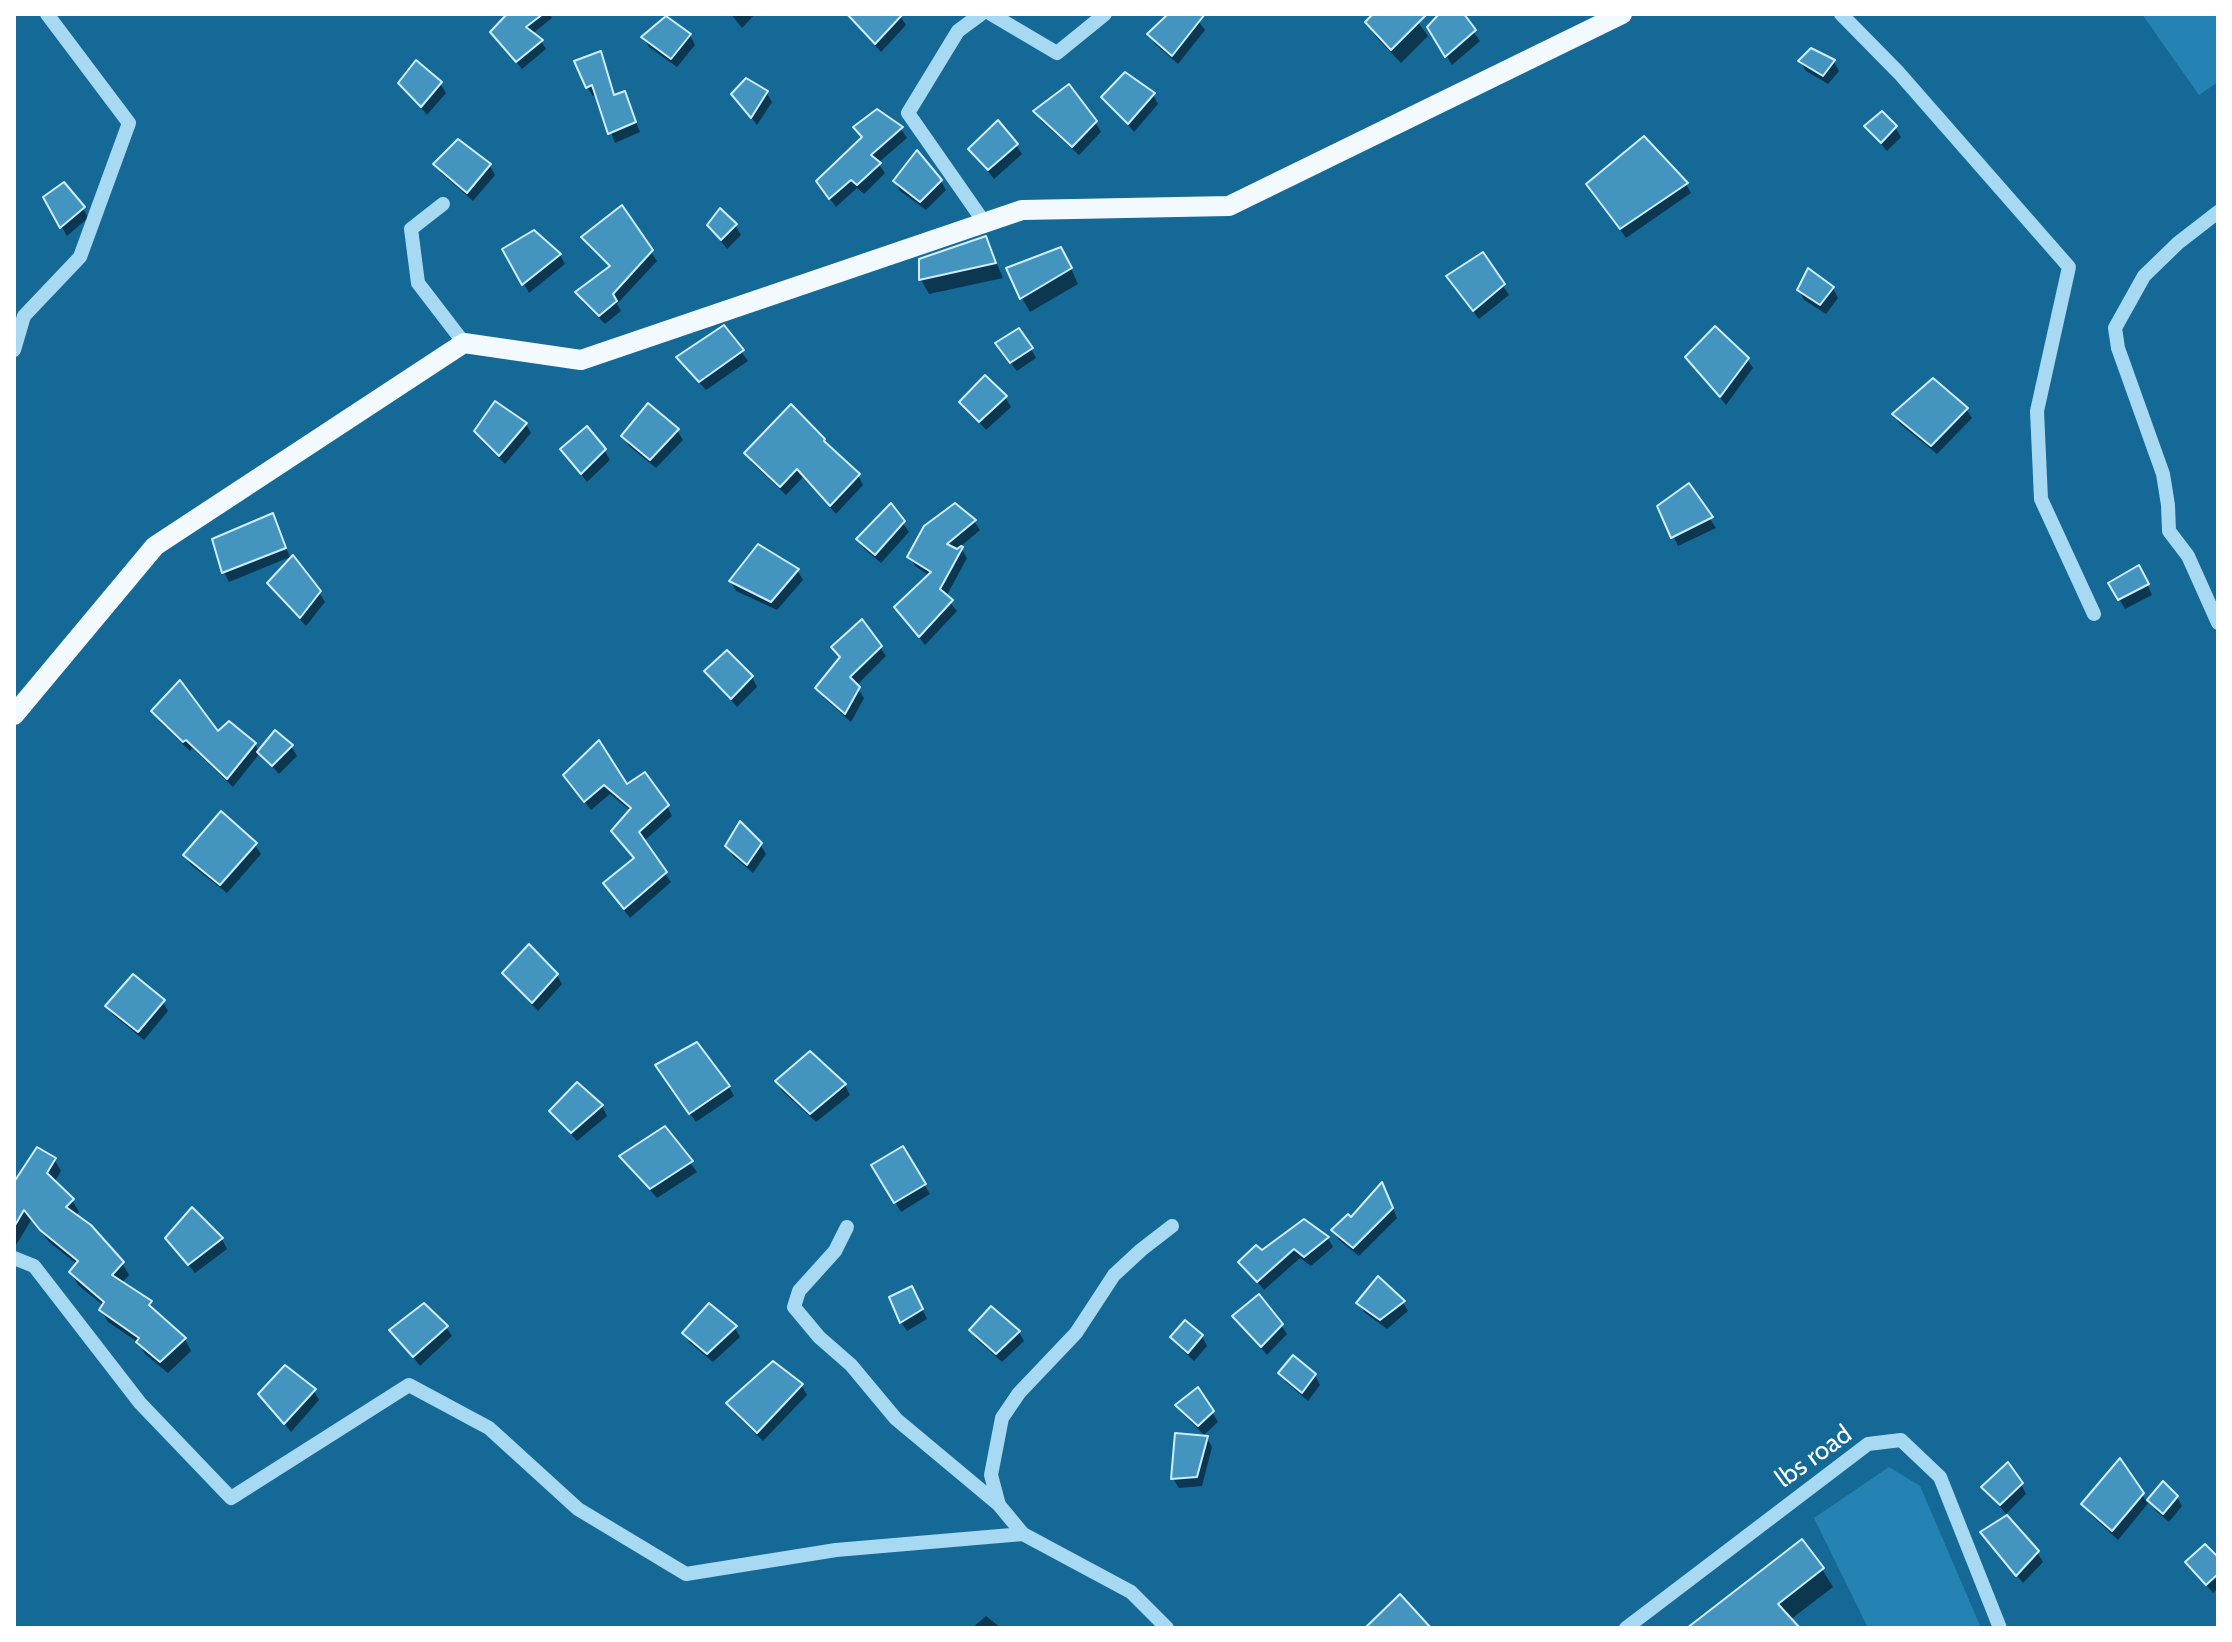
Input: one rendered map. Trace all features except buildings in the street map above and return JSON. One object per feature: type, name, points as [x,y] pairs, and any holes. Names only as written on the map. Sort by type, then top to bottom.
[{"type":"main road","points":[[14,715],[155,546],[464,343],[581,360],[1022,210],[1229,206],[1622,14]]},
{"type":"street","points":[[14,350],[24,316],[80,257],[129,123],[47,14]]},
{"type":"street","points":[[981,14],[958,31],[908,113],[984,222]]},
{"type":"street","points":[[991,14],[1057,53],[1105,14]]},
{"type":"street","points":[[1841,14],[1899,73],[2069,267],[2037,411],[2041,499],[2094,614]]},
{"type":"street","points":[[443,204],[411,229],[418,283],[464,343]]},
{"type":"street","points":[[2218,212],[2178,243],[2144,276],[2115,328],[2118,348],[2163,474],[2169,531],[2188,556],[2218,623]]},
{"type":"street","points":[[999,1505],[991,1475],[1002,1418],[1019,1393],[1076,1333],[1114,1275],[1172,1226]]},
{"type":"street","points":[[847,1227],[835,1251],[799,1291],[794,1307],[819,1337],[851,1365],[896,1419],[999,1505],[1023,1534],[1131,1592],[1167,1628]]},
{"type":"street","points":[[14,1258],[34,1266],[140,1403],[231,1498],[409,1385],[489,1428],[578,1509],[686,1574],[836,1550],[1023,1534]]},
{"type":"street","name":"lbs road","points":[[1626,1628],[1868,1444],[1901,1440],[1940,1477],[2000,1628]]},
{"type":"shaded area","points":[[2142,14],[2218,14],[2218,82],[2199,95]]},
{"type":"shaded area","points":[[1889,1467],[1920,1486],[1981,1628],[1868,1628],[1814,1518]]}]
